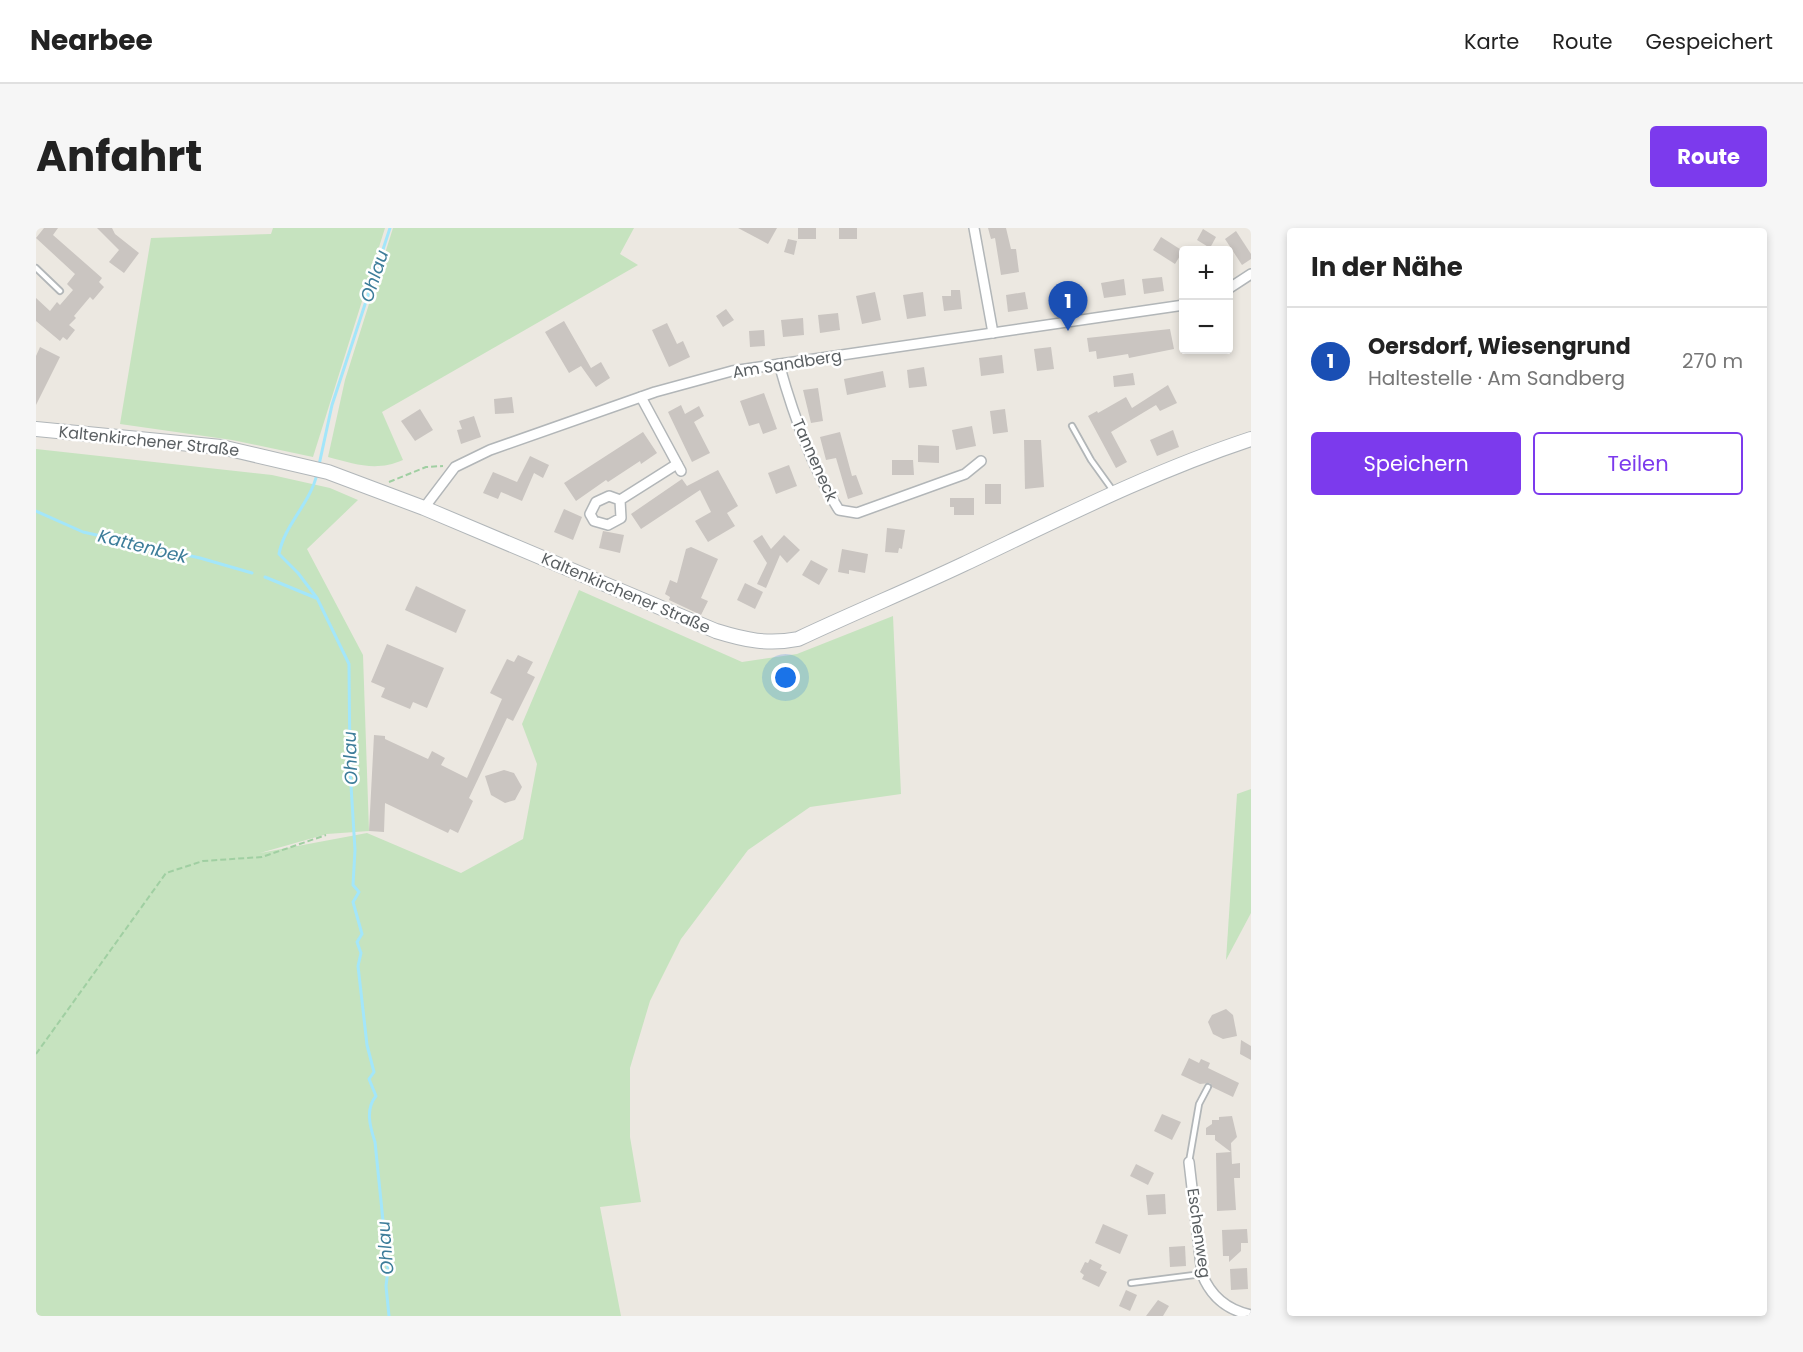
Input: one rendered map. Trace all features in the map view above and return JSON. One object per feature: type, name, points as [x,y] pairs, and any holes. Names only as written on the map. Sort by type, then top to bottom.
[{"type":"main road","name":"Kaltenkirchener Straße","points":[[36,429],[221,447],[328,472],[424,508],[716,631],[749,641],[776,644],[798,639],[960,566],[1114,492],[1194,458],[1251,439]]},
{"type":"street","points":[[974,228],[993,333]]},
{"type":"street","points":[[1233,286],[1251,274]]},
{"type":"street","name":"Am Sandberg","points":[[424,508],[456,467],[490,450],[640,397],[732,371],[1179,306]]},
{"type":"street","name":"Tanneneck","points":[[779,364],[789,400],[825,490],[838,510],[857,513],[965,474],[981,461]]},
{"type":"street","points":[[620,500],[679,467],[640,397]]},
{"type":"street","name":"Eschenweg","points":[[1189,1162],[1202,1274],[1206,1285],[1221,1302],[1234,1310],[1251,1315]]},
{"type":"lane","points":[[36,268],[60,291]]},
{"type":"lane","points":[[1072,426],[1091,460],[1114,492]]},
{"type":"lane","points":[[1189,1162],[1198,1104],[1208,1087]]},
{"type":"lane","points":[[1131,1283],[1202,1274]]},
{"type":"path","points":[[384,484],[426,467],[461,464]]},
{"type":"path","points":[[36,1054],[166,873],[202,861],[262,858],[326,835]]},
{"type":"green space","points":[[273,228],[385,228],[313,457],[232,440],[120,424],[151,238],[271,234]]},
{"type":"green space","points":[[393,228],[634,228],[620,254],[638,265],[382,412],[403,460],[384,466],[366,466],[328,457],[345,380]]},
{"type":"green space","points":[[36,449],[272,475],[330,488],[358,500],[307,549],[363,655],[369,831],[327,834],[260,853],[367,833],[461,873],[523,839],[537,764],[522,724],[579,590],[742,662],[797,654],[893,616],[901,794],[810,807],[748,850],[681,939],[650,1001],[630,1068],[630,1137],[641,1202],[600,1207],[621,1316],[36,1316]]},
{"type":"green space","points":[[1251,789],[1251,913],[1226,960],[1237,794]]},
{"type":"building","points":[[44,228],[58,228],[53,235],[102,278],[99,282],[104,287],[93,300],[90,297],[74,316],[76,318],[69,325],[75,330],[67,340],[63,337],[60,341],[36,321],[36,298],[50,311],[57,302],[60,305],[73,290],[67,284],[75,274],[36,238]]},
{"type":"building","points":[[97,228],[112,228],[115,234],[139,253],[124,273],[109,262],[119,250]]},
{"type":"building","points":[[738,228],[777,228],[768,244]]},
{"type":"building","points":[[798,228],[816,228],[816,239],[798,239]]},
{"type":"building","points":[[839,228],[857,228],[857,239],[839,239]]},
{"type":"building","points":[[988,228],[1006,228],[1011,249],[1016,249],[1019,272],[1001,275],[995,238],[991,239]]},
{"type":"building","points":[[1203,229],[1216,237],[1211,246],[1197,240]]},
{"type":"building","points":[[1236,231],[1251,254],[1251,259],[1242,265],[1233,251],[1233,246],[1230,246],[1225,239]]},
{"type":"building","points":[[1161,237],[1179,248],[1179,258],[1175,264],[1153,250]]},
{"type":"building","points":[[788,239],[797,241],[794,255],[784,252]]},
{"type":"building","points":[[1162,277],[1164,291],[1144,294],[1142,279]]},
{"type":"building","points":[[1124,279],[1126,295],[1104,298],[1101,283]]},
{"type":"building","points":[[951,290],[960,290],[962,309],[944,311],[942,296],[951,296]]},
{"type":"building","points":[[875,292],[881,320],[862,324],[856,296]]},
{"type":"building","points":[[923,292],[926,316],[907,319],[903,295]]},
{"type":"building","points":[[1025,292],[1028,309],[1008,312],[1006,295]]},
{"type":"building","points":[[726,309],[734,320],[723,327],[716,316]]},
{"type":"building","points":[[838,313],[840,330],[820,333],[818,315]]},
{"type":"building","points":[[803,318],[804,335],[783,337],[781,320]]},
{"type":"building","points":[[564,321],[591,368],[601,362],[610,378],[596,387],[581,366],[569,373],[545,332]]},
{"type":"building","points":[[667,323],[677,344],[683,341],[690,357],[669,367],[652,330]]},
{"type":"building","points":[[1170,329],[1174,349],[1129,358],[1128,354],[1097,359],[1096,351],[1089,352],[1087,338]]},
{"type":"building","points":[[764,330],[765,346],[750,347],[749,331]]},
{"type":"building","points":[[40,347],[60,357],[36,405],[36,356]]},
{"type":"building","points":[[1051,347],[1054,369],[1037,371],[1034,349]]},
{"type":"building","points":[[1002,355],[1004,373],[981,376],[979,358]]},
{"type":"building","points":[[924,367],[927,386],[909,388],[907,370]]},
{"type":"building","points":[[883,371],[886,387],[847,395],[844,379]]},
{"type":"building","points":[[1133,373],[1135,385],[1114,387],[1113,376]]},
{"type":"building","points":[[1168,385],[1177,403],[1160,411],[1156,405],[1111,432],[1127,462],[1116,468],[1088,416],[1126,397],[1132,408]]},
{"type":"building","points":[[818,388],[823,421],[811,423],[803,390]]},
{"type":"building","points":[[764,393],[777,429],[763,434],[759,423],[749,426],[740,401]]},
{"type":"building","points":[[512,397],[514,413],[495,414],[494,399]]},
{"type":"building","points":[[681,405],[685,414],[699,406],[704,416],[694,422],[710,453],[692,462],[668,412]]},
{"type":"building","points":[[420,409],[433,430],[415,441],[401,421]]},
{"type":"building","points":[[1005,409],[1008,432],[993,434],[990,411]]},
{"type":"building","points":[[474,416],[481,437],[461,444],[457,430],[462,429],[459,421]]},
{"type":"building","points":[[972,426],[976,446],[956,450],[952,430]]},
{"type":"building","points":[[1173,430],[1179,447],[1157,456],[1150,440]]},
{"type":"building","points":[[643,432],[657,453],[608,482],[606,480],[576,501],[564,483]]},
{"type":"building","points":[[840,432],[852,476],[856,475],[863,494],[848,499],[836,458],[826,460],[820,437]]},
{"type":"building","points":[[1024,440],[1041,440],[1044,487],[1025,489]]},
{"type":"building","points":[[918,445],[939,446],[939,463],[918,462]]},
{"type":"building","points":[[530,456],[549,465],[543,478],[534,473],[522,501],[501,492],[498,499],[483,493],[493,472],[517,482]]},
{"type":"building","points":[[892,460],[913,460],[914,475],[892,475]]},
{"type":"building","points":[[789,465],[797,486],[776,494],[768,473]]},
{"type":"building","points":[[718,470],[738,506],[727,513],[735,526],[708,542],[695,521],[711,512],[700,490],[641,529],[631,514],[682,479],[687,486]]},
{"type":"building","points":[[985,484],[1001,484],[1001,504],[985,504]]},
{"type":"building","points":[[950,498],[974,498],[974,515],[954,515],[954,507],[950,507]]},
{"type":"building","points":[[564,509],[582,517],[573,540],[554,532]]},
{"type":"building","points":[[887,528],[905,530],[902,549],[899,548],[898,553],[885,552]]},
{"type":"building","points":[[603,531],[624,535],[620,553],[599,548]]},
{"type":"building","points":[[762,535],[771,549],[784,535],[800,550],[787,563],[780,555],[766,588],[757,584],[767,563],[753,541]]},
{"type":"building","points":[[691,547],[718,559],[701,598],[708,601],[701,615],[669,600],[670,597],[665,594],[670,580],[677,583],[686,549]]},
{"type":"building","points":[[842,549],[868,554],[865,573],[849,570],[849,574],[838,572]]},
{"type":"building","points":[[811,560],[828,569],[819,585],[802,575]]},
{"type":"building","points":[[745,583],[763,592],[755,609],[737,600]]},
{"type":"building","points":[[416,586],[466,610],[456,633],[405,610]]},
{"type":"building","points":[[387,644],[444,668],[427,708],[413,702],[410,709],[381,697],[385,688],[371,682]]},
{"type":"building","points":[[518,655],[533,662],[527,673],[535,677],[513,721],[507,718],[469,798],[473,801],[458,833],[450,829],[448,833],[385,803],[384,832],[369,831],[374,735],[385,736],[385,739],[428,759],[432,751],[445,758],[441,765],[467,778],[502,699],[490,693],[507,659],[514,662]]},
{"type":"building","points":[[504,770],[514,773],[522,787],[515,800],[505,803],[491,795],[485,776]]},
{"type":"building","points":[[1226,1009],[1233,1015],[1237,1036],[1223,1039],[1213,1034],[1208,1022],[1212,1015]]},
{"type":"building","points":[[1241,1040],[1251,1046],[1251,1060],[1240,1054]]},
{"type":"building","points":[[1189,1058],[1199,1063],[1201,1059],[1210,1063],[1208,1068],[1239,1083],[1233,1097],[1212,1087],[1210,1083],[1200,1084],[1181,1075]]},
{"type":"building","points":[[1162,1114],[1181,1122],[1172,1140],[1154,1131]]},
{"type":"building","points":[[1232,1116],[1237,1137],[1231,1143],[1232,1164],[1240,1163],[1240,1178],[1234,1178],[1236,1210],[1217,1211],[1216,1153],[1231,1152],[1215,1140],[1215,1135],[1206,1135],[1206,1128],[1212,1124],[1212,1120]]},
{"type":"building","points":[[1136,1164],[1154,1173],[1148,1185],[1130,1176]]},
{"type":"building","points":[[1165,1194],[1166,1214],[1148,1215],[1146,1195]]},
{"type":"building","points":[[1103,1224],[1128,1235],[1120,1254],[1095,1243]]},
{"type":"building","points":[[1247,1229],[1248,1243],[1241,1243],[1241,1251],[1229,1262],[1229,1256],[1223,1256],[1222,1230]]},
{"type":"building","points":[[1185,1246],[1186,1266],[1170,1267],[1169,1247]]},
{"type":"building","points":[[1090,1259],[1102,1265],[1100,1269],[1107,1272],[1099,1287],[1082,1279],[1084,1275],[1080,1272],[1085,1262],[1088,1263]]},
{"type":"building","points":[[1247,1268],[1248,1289],[1231,1290],[1230,1269]]},
{"type":"building","points":[[1126,1290],[1137,1295],[1130,1311],[1119,1306]]},
{"type":"building","points":[[1158,1300],[1169,1306],[1163,1316],[1146,1316]]},
{"type":"waterway","name":"Ohlau","points":[[319,465],[332,405],[390,228]]},
{"type":"waterway","name":"Ohlau","points":[[317,474],[309,495],[286,533],[279,554],[298,573],[317,598],[349,664],[350,769],[355,850],[353,885],[359,892],[353,902],[362,934],[357,942],[361,953],[358,966],[367,1045],[374,1072],[369,1079],[376,1096],[370,1107],[370,1118],[375,1142],[388,1270],[386,1286],[389,1316]]},
{"type":"waterway","name":"Kattenbek","points":[[36,511],[83,532],[200,558],[252,573]]},
{"type":"waterway","name":"Kattenbek","points":[[265,577],[316,598]]},
{"type":"place","name":"Oersdorf, Wiesengrund","points":[[1068,331]]}]
